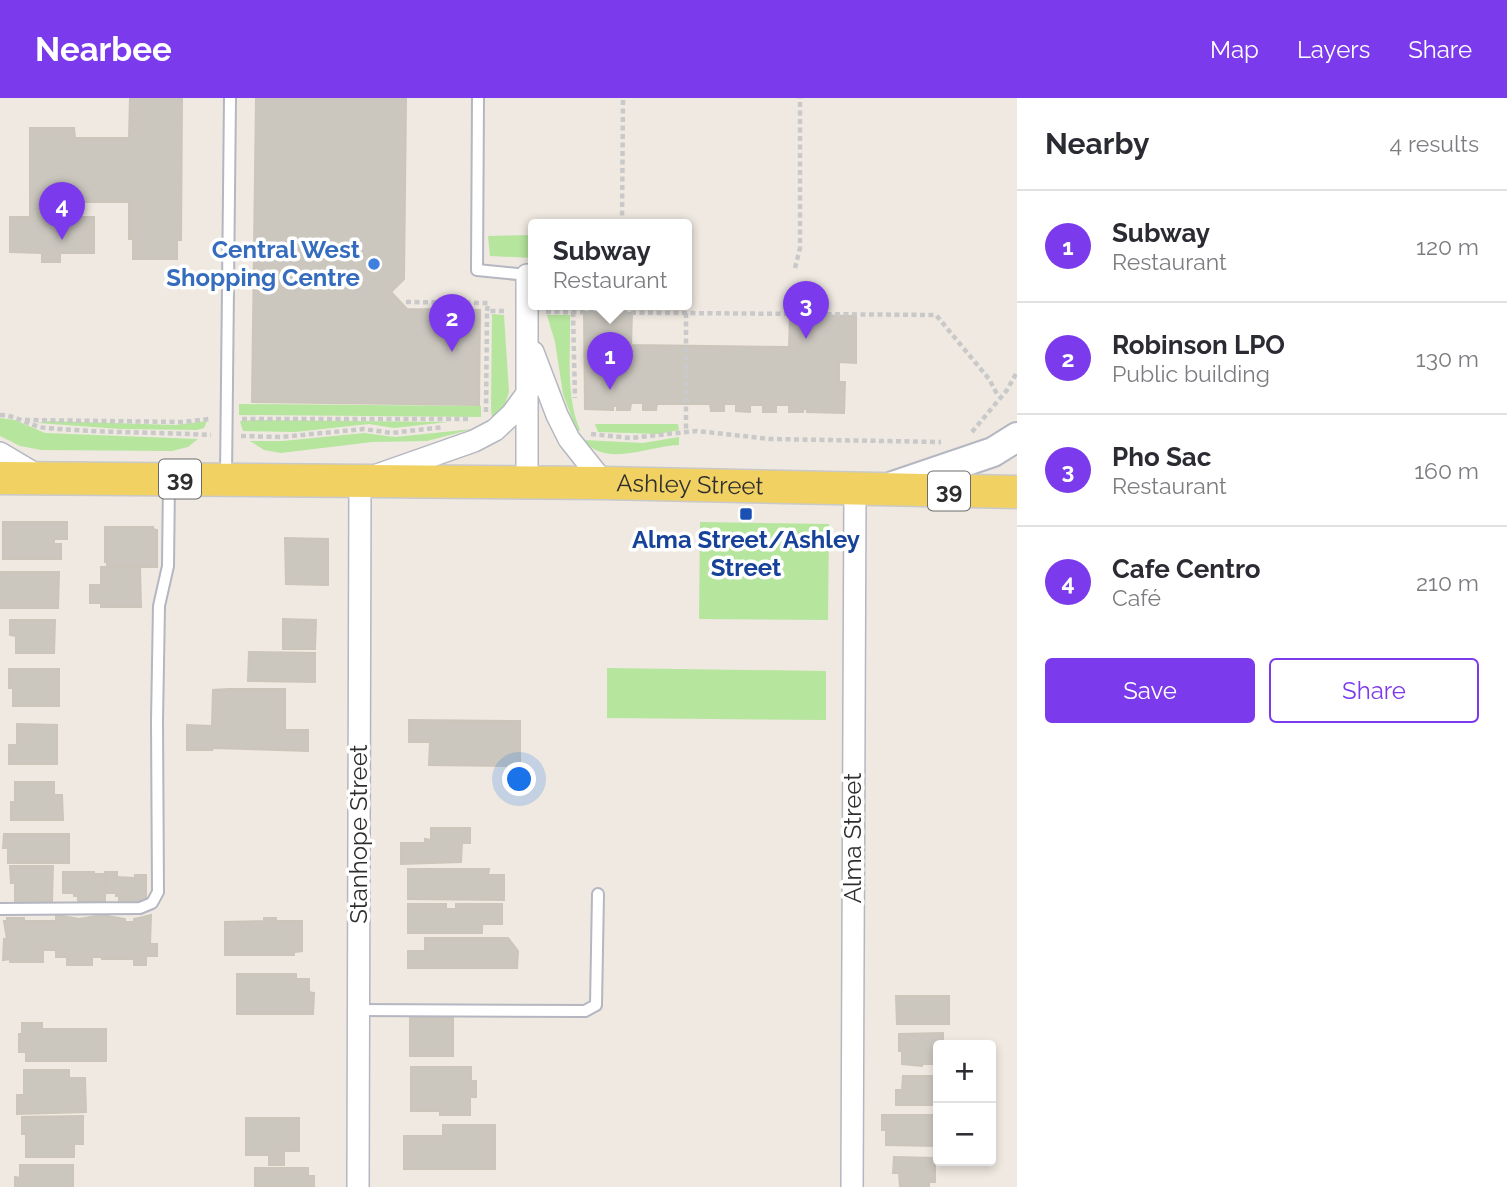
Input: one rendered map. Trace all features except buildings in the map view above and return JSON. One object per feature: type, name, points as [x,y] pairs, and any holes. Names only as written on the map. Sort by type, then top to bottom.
[{"type":"main road","name":"Ashley Street","points":[[0,478],[604,483],[1017,492]]},
{"type":"street","points":[[527,275],[527,482]]},
{"type":"street","points":[[526,334],[569,439],[604,483]]},
{"type":"street","name":"Ashley Street","points":[[360,481],[474,441],[495,430],[512,414],[528,392]]},
{"type":"street","points":[[868,490],[993,452],[1017,438]]},
{"type":"street","points":[[0,453],[40,477]]},
{"type":"street","name":"Stanhope Street","points":[[358,1187],[360,481]]},
{"type":"street","name":"Alma Street","points":[[852,1187],[868,490]]},
{"type":"lane","points":[[226,480],[230,98]]},
{"type":"lane","points":[[478,98],[477,271],[527,275]]},
{"type":"lane","points":[[0,909],[140,908],[152,903],[158,892],[159,606],[168,566],[169,479]]},
{"type":"lane","points":[[358,1010],[585,1011],[596,1005],[598,993],[598,894]]},
{"type":"path","points":[[622,219],[623,98]]},
{"type":"path","points":[[795,268],[800,248],[800,98]]},
{"type":"path","points":[[795,294],[795,314]]},
{"type":"path","points":[[407,302],[488,303],[486,419]]},
{"type":"path","points":[[487,311],[505,312]]},
{"type":"path","points":[[546,312],[936,315],[989,379],[1001,398]]},
{"type":"path","points":[[573,312],[573,387],[577,407]]},
{"type":"path","points":[[686,313],[686,431]]},
{"type":"path","points":[[966,436],[1001,398],[1017,372]]},
{"type":"path","points":[[0,415],[11,415],[44,428],[111,433],[201,434]]},
{"type":"path","points":[[24,420],[183,422],[209,419]]},
{"type":"path","points":[[240,419],[473,421],[400,433],[364,429],[307,435],[246,436]]},
{"type":"path","points":[[587,432],[630,438],[686,431],[715,431],[770,439],[945,442]]},
{"type":"green space","points":[[528,235],[528,258],[490,256],[488,236]]},
{"type":"green space","points":[[492,314],[504,315],[509,392],[504,407],[495,417],[492,417],[491,409]]},
{"type":"green space","points":[[547,315],[570,315],[570,373],[572,402],[580,430],[577,432],[563,394],[555,342]]},
{"type":"green space","points":[[239,404],[481,406],[481,417],[239,415]]},
{"type":"green space","points":[[0,418],[15,420],[45,433],[198,439],[188,447],[172,451],[41,450],[20,446],[0,436]]},
{"type":"green space","points":[[49,421],[175,425],[207,421],[204,428],[197,430],[121,429],[38,423]]},
{"type":"green space","points":[[240,421],[448,422],[394,428],[369,424],[295,432],[243,431]]},
{"type":"green space","points":[[595,424],[678,424],[679,430],[659,434],[598,432]]},
{"type":"green space","points":[[473,429],[427,441],[372,442],[281,453],[264,450],[250,441],[282,441],[364,433],[395,437]]},
{"type":"green space","points":[[679,437],[679,445],[615,454],[604,453],[583,440],[643,443]]},
{"type":"green space","points":[[700,522],[829,524],[828,620],[699,619]]},
{"type":"green space","points":[[607,668],[826,671],[826,720],[607,718]]},
{"type":"place","name":"Cafe Centro","points":[[62,240]]},
{"type":"place","name":"Central West Shopping Centre","points":[[374,264]]},
{"type":"place","name":"Pho Sac","points":[[806,339]]},
{"type":"place","name":"Robinson LPO","points":[[452,352]]},
{"type":"place","name":"Subway","points":[[610,390]]},
{"type":"place","name":"Alma Street/Ashley Street","points":[[746,514]]}]
